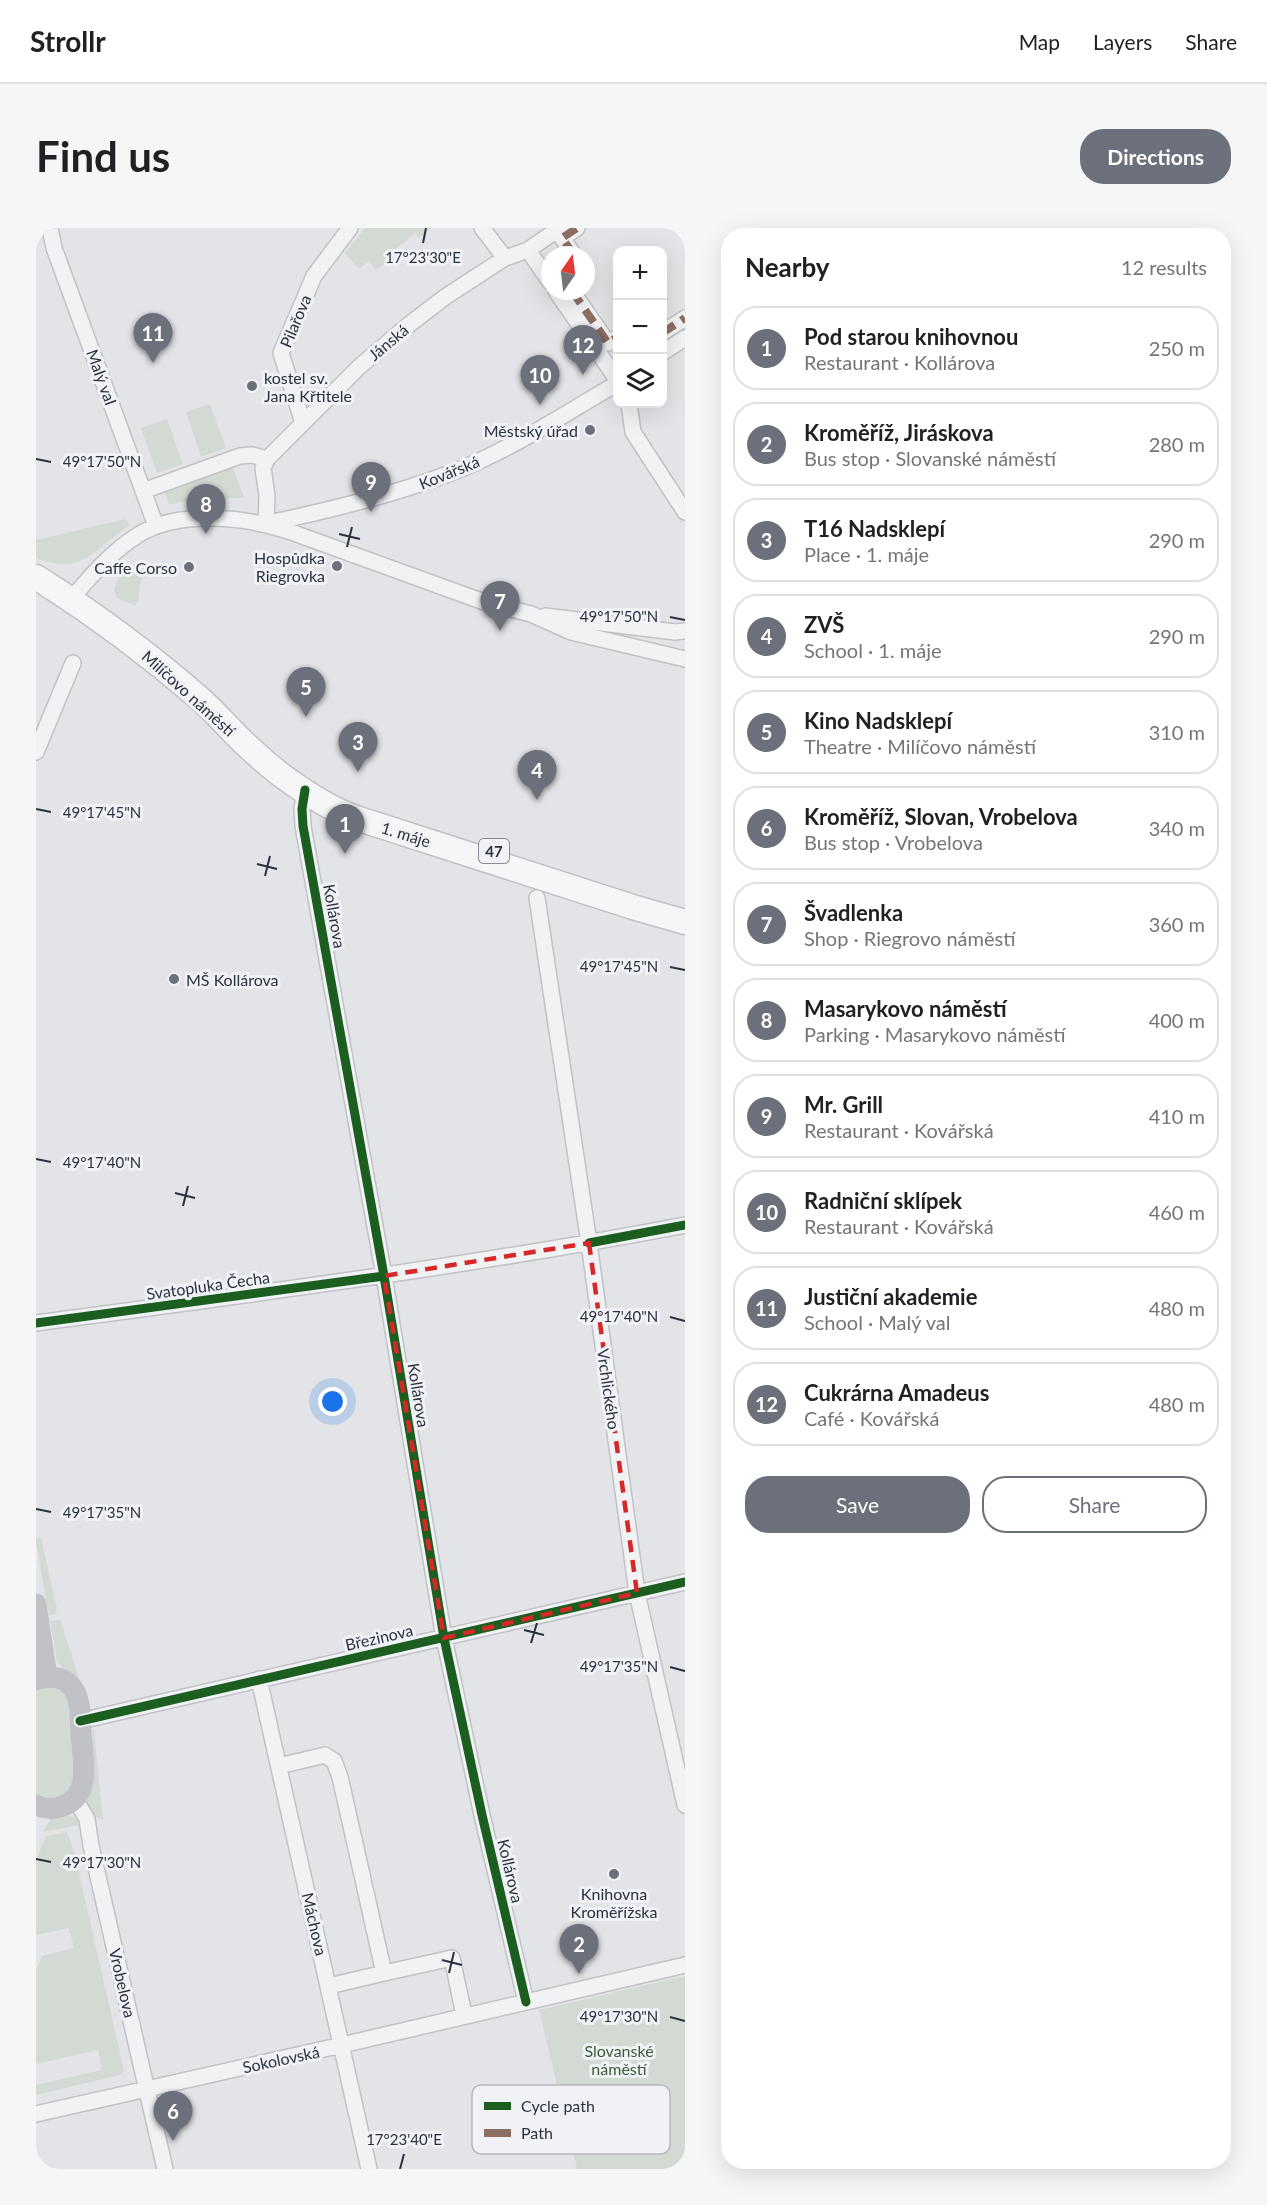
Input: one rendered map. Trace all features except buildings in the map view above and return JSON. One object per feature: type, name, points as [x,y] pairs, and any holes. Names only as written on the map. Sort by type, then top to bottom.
[{"type":"main road","name":"47","points":[[36,577],[71,599]]},
{"type":"main road","name":"Milíčovo náměstí","points":[[71,599],[168,671],[264,761],[305,790]]},
{"type":"main road","name":"1. máje","points":[[305,790],[611,888],[685,907]]},
{"type":"main road","name":"1. máje","points":[[305,790],[325,805],[353,817],[685,922]]},
{"type":"main road","points":[[36,1604],[41,1679],[57,1677],[72,1687],[79,1702],[83,1783],[75,1799],[67,1805],[56,1809],[37,1808]]},
{"type":"street","name":"Malý val","points":[[50,228],[54,248],[156,526]]},
{"type":"street","name":"Pilařova","points":[[303,423],[281,353],[314,276],[350,228]]},
{"type":"street","points":[[482,228],[505,258]]},
{"type":"street","name":"Jánská","points":[[267,459],[359,367],[406,327],[445,297],[505,258],[528,250],[560,228]]},
{"type":"street","points":[[568,246],[562,238],[577,228]]},
{"type":"street","points":[[528,250],[541,269]]},
{"type":"street","points":[[562,300],[613,375]]},
{"type":"street","points":[[578,300],[608,344],[613,340]]},
{"type":"street","points":[[667,330],[685,318]]},
{"type":"street","points":[[667,350],[685,338]]},
{"type":"street","name":"Kovářská","points":[[266,524],[377,498],[455,472],[531,434],[613,385]]},
{"type":"street","points":[[630,408],[633,432],[685,512]]},
{"type":"street","points":[[143,491],[240,456],[252,455],[267,459],[263,468],[267,496],[266,524]]},
{"type":"street","points":[[71,599],[120,548],[140,533],[156,526],[189,520],[248,520],[266,524],[484,602],[531,615],[571,632],[685,659]]},
{"type":"street","points":[[531,615],[675,632],[685,631]]},
{"type":"street","points":[[36,752],[73,663]]},
{"type":"street","name":"Kollárova","points":[[305,790],[302,822],[384,1276],[444,1638],[482,1815],[526,2002]]},
{"type":"street","name":"Vrchlického","points":[[537,898],[589,1243],[637,1593],[685,1805]]},
{"type":"street","name":"Svatopluka Čecha","points":[[36,1323],[384,1276],[685,1225]]},
{"type":"street","name":"Březinova","points":[[80,1721],[685,1582]]},
{"type":"street","name":"Máchova","points":[[259,1679],[369,2169]]},
{"type":"street","points":[[279,1766],[325,1755],[334,1761],[340,1777],[384,1973]]},
{"type":"street","name":"Vrobelova","points":[[75,1799],[87,1819],[91,1846],[165,2169]]},
{"type":"street","points":[[329,1986],[452,1958],[464,2015]]},
{"type":"street","points":[[526,2002],[685,1965]]},
{"type":"street","name":"Sokolovská","points":[[36,2114],[526,2002]]},
{"type":"highlighted area","points":[[589,1243],[637,1593],[444,1638],[384,1276]]},
{"type":"green space","points":[[365,228],[431,228],[419,238],[415,233],[387,256],[390,259],[376,270],[369,261],[359,269],[345,253]]},
{"type":"green space","points":[[210,404],[226,448],[201,457],[186,412]]},
{"type":"green space","points":[[167,419],[183,464],[157,473],[141,428]]},
{"type":"green space","points":[[232,466],[244,497],[202,499],[169,504],[164,491]]},
{"type":"green space","points":[[126,519],[130,525],[97,551],[78,562],[53,563],[36,558],[36,540]]},
{"type":"green space","points":[[141,562],[146,564],[147,569],[140,583],[139,600],[135,606],[117,598],[114,589],[124,572]]},
{"type":"green space","points":[[41,1538],[57,1608],[56,1614],[49,1615],[36,1542],[36,1539]]},
{"type":"green space","points":[[60,1620],[81,1684],[62,1668],[57,1660],[50,1621]]},
{"type":"green space","points":[[48,1686],[61,1689],[69,1698],[75,1774],[68,1793],[55,1800],[36,1795],[36,1692]]},
{"type":"green space","points":[[92,1729],[94,1730],[103,1820],[93,1815],[86,1803]]},
{"type":"green space","points":[[61,1815],[74,1817],[81,1825],[42,1832],[52,1818]]},
{"type":"green space","points":[[67,1832],[75,1855],[124,2071],[120,2075],[36,2095],[36,2085],[102,2070],[98,2050],[36,2064],[36,1970],[42,1956],[74,1948],[69,1928],[36,1935],[36,1860],[46,1836]]},
{"type":"green space","name":"Slovanské náměstí","points":[[685,1976],[685,2169],[577,2169],[573,2154],[670,2154],[670,2085],[557,2085],[539,2010]]},
{"type":"marked path","points":[[568,246],[562,238],[577,228]]},
{"type":"marked path","points":[[578,300],[608,343],[613,340]]},
{"type":"marked path","points":[[667,330],[685,318]]},
{"type":"cycle path","points":[[305,790],[302,809],[303,826],[384,1276],[444,1638],[482,1815],[526,2002]]},
{"type":"cycle path","points":[[589,1243],[685,1225]]},
{"type":"cycle path","points":[[36,1323],[384,1276]]},
{"type":"cycle path","points":[[80,1721],[685,1582]]},
{"type":"place","name":"Justiční akademie","points":[[153,363]]},
{"type":"place","name":"Cukrárna Amadeus","points":[[583,375]]},
{"type":"place","name":"kostel sv. Jana Křtitele","points":[[252,386]]},
{"type":"place","name":"Radniční sklípek","points":[[540,405]]},
{"type":"place","name":"Městský úřad","points":[[590,430]]},
{"type":"place","name":"Mr. Grill","points":[[371,512]]},
{"type":"place","name":"Masarykovo náměstí","points":[[206,534]]},
{"type":"place","name":"Hospůdka Riegrovka","points":[[337,566]]},
{"type":"place","name":"Caffe Corso","points":[[189,567]]},
{"type":"place","name":"Švadlenka","points":[[500,631]]},
{"type":"place","name":"Kino Nadsklepí","points":[[306,717]]},
{"type":"place","name":"T16 Nadsklepí","points":[[358,772]]},
{"type":"place","name":"ZVŠ","points":[[537,800]]},
{"type":"place","name":"Pod starou knihovnou","points":[[345,854]]},
{"type":"place","name":"MŠ Kollárova","points":[[174,979]]},
{"type":"place","name":"Knihovna Kroměřížska","points":[[614,1874]]},
{"type":"place","name":"Kroměříž, Jiráskova","points":[[579,1974]]},
{"type":"place","name":"Kroměříž, Slovan, Vrobelova","points":[[173,2141]]}]
